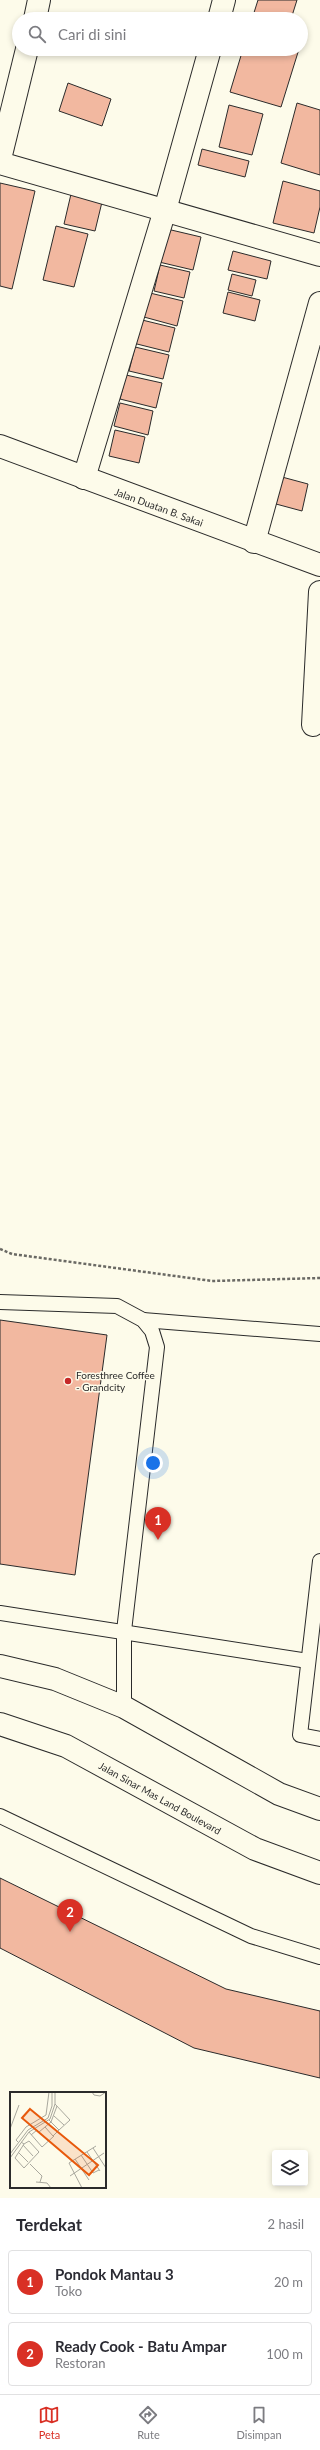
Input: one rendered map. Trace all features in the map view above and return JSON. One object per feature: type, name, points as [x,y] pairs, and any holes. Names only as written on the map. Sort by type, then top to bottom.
[{"type":"street","points":[[36,12],[39,0]]},
{"type":"street","points":[[221,12],[224,0]]},
{"type":"street","points":[[0,159],[25,56]]},
{"type":"street","points":[[84,478],[166,210],[208,56]]},
{"type":"street","points":[[0,163],[320,255]]},
{"type":"street","points":[[254,542],[320,303]]},
{"type":"street","name":"Jalan Duatan B. Sakai","points":[[0,446],[254,542],[320,565]]},
{"type":"street","points":[[313,725],[320,592]]},
{"type":"street","points":[[0,1666],[55,1679],[124,1707],[279,1794],[320,1809]]},
{"type":"street","name":"Jalan Sinar Mas Land Boulevard","points":[[0,1724],[66,1746],[255,1849],[320,1873]]},
{"type":"lane","points":[[0,1302],[117,1306],[143,1320],[152,1331],[157,1347],[124,1631],[124,1707]]},
{"type":"lane","points":[[143,1320],[320,1334]]},
{"type":"lane","points":[[320,1560],[300,1735],[320,1739]]},
{"type":"lane","points":[[0,1613],[124,1631],[308,1661]]},
{"type":"lane","points":[[0,1816],[251,1936],[320,1957]]},
{"type":"path","points":[[0,1249],[12,1254],[212,1281],[320,1278]]},
{"type":"building","points":[[258,0],[297,0],[293,12],[254,12]]},
{"type":"building","points":[[241,56],[297,56],[281,107],[230,92]]},
{"type":"building","points":[[68,83],[111,99],[102,126],[59,111]]},
{"type":"building","points":[[297,103],[320,110],[320,175],[281,163]]},
{"type":"building","points":[[229,105],[263,114],[252,155],[219,147]]},
{"type":"building","points":[[202,149],[249,161],[245,177],[198,165]]},
{"type":"building","points":[[283,181],[320,191],[320,207],[314,233],[273,223]]},
{"type":"building","points":[[0,183],[35,191],[12,289],[0,286]]},
{"type":"building","points":[[71,194],[102,202],[95,231],[64,224]]},
{"type":"building","points":[[56,226],[88,234],[74,287],[43,280]]},
{"type":"building","points":[[167,229],[201,237],[193,270],[159,262]]},
{"type":"building","points":[[233,251],[271,261],[267,279],[228,270]]},
{"type":"building","points":[[160,265],[190,272],[184,298],[154,291]]},
{"type":"building","points":[[232,274],[256,280],[252,296],[228,290]]},
{"type":"building","points":[[228,292],[260,300],[255,321],[223,313]]},
{"type":"building","points":[[150,293],[183,301],[177,326],[144,317]]},
{"type":"building","points":[[138,319],[175,328],[169,352],[133,343]]},
{"type":"building","points":[[135,347],[169,355],[163,379],[129,371]]},
{"type":"building","points":[[126,375],[162,383],[156,408],[120,399]]},
{"type":"building","points":[[120,403],[153,411],[148,435],[114,426]]},
{"type":"building","points":[[115,430],[145,437],[139,463],[109,456]]},
{"type":"building","points":[[282,477],[308,484],[302,511],[276,504]]},
{"type":"building","points":[[0,1320],[107,1335],[75,1575],[0,1564]]},
{"type":"building","points":[[0,1878],[226,1989],[320,2011],[320,2078],[194,2048],[0,1948]]},
{"type":"place","name":"Foresthree Coffee - Grandcity","points":[[68,1381]]},
{"type":"place","name":"Pondok Mantau 3","points":[[158,1540]]},
{"type":"place","name":"Ready Cook - Batu Ampar","points":[[70,1932]]}]
